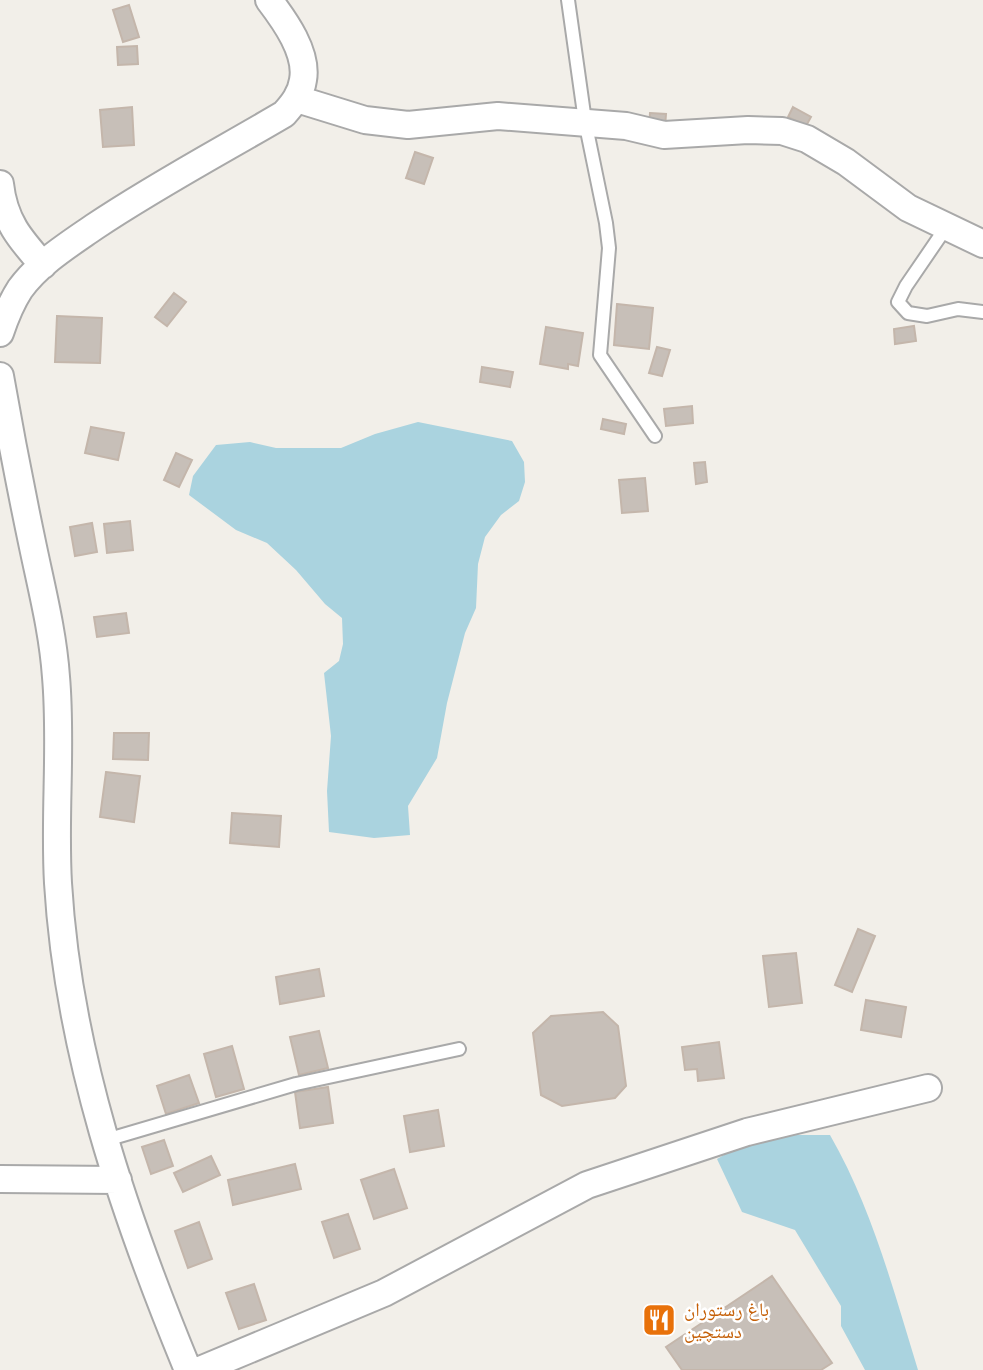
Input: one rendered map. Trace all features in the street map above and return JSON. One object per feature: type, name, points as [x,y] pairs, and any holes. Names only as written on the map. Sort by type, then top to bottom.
[{"type":"street","points":[[0,331],[21,288],[43,265],[67,246],[132,202],[284,114],[297,99],[304,80],[300,51],[268,0]]},
{"type":"street","points":[[297,99],[365,120],[408,125],[498,116],[585,121],[626,126],[664,135],[748,130],[782,131],[807,139],[846,162],[908,208],[983,244]]},
{"type":"street","points":[[0,184],[2,200],[14,232],[43,265]]},
{"type":"street","points":[[0,376],[45,604],[56,675],[59,724],[58,882],[79,1044],[118,1180],[154,1287],[188,1370]]},
{"type":"street","points":[[200,1370],[384,1293],[587,1185],[747,1132],[928,1088]]},
{"type":"street","points":[[0,1179],[118,1180]]},
{"type":"lane","points":[[568,0],[585,121],[609,248],[600,355],[655,436]]},
{"type":"lane","points":[[947,226],[898,302],[908,313],[927,316],[958,309],[983,312]]},
{"type":"lane","points":[[106,1140],[296,1084],[459,1049]]},
{"type":"water","points":[[418,422],[512,441],[524,462],[525,482],[519,501],[501,515],[485,537],[478,564],[476,608],[465,633],[447,703],[437,758],[408,806],[410,835],[374,838],[329,832],[327,791],[331,736],[324,673],[339,661],[343,644],[342,618],[325,604],[296,570],[267,543],[236,530],[189,495],[193,476],[216,445],[250,442],[276,448],[341,448],[375,434]]},
{"type":"water","points":[[797,1135],[830,1135],[845,1163],[870,1220],[918,1370],[865,1370],[841,1326],[841,1306],[795,1230],[742,1212],[717,1159],[756,1142]]},
{"type":"building","points":[[129,5],[139,37],[123,42],[113,10]]},
{"type":"building","points":[[137,46],[138,64],[118,65],[117,47]]},
{"type":"building","points":[[132,107],[134,145],[103,147],[100,110]]},
{"type":"building","points":[[793,107],[811,117],[806,126],[788,117]]},
{"type":"building","points":[[650,113],[666,114],[665,127],[649,126]]},
{"type":"building","points":[[415,152],[433,158],[424,184],[406,178]]},
{"type":"building","points":[[174,293],[186,302],[167,326],[155,317]]},
{"type":"building","points":[[617,304],[653,308],[649,349],[614,345]]},
{"type":"building","points":[[57,316],[102,318],[100,363],[55,362]]},
{"type":"building","points":[[914,326],[916,341],[895,344],[894,329]]},
{"type":"building","points":[[546,327],[583,333],[578,366],[568,364],[568,369],[540,364]]},
{"type":"building","points":[[657,347],[670,350],[662,376],[649,373]]},
{"type":"building","points":[[482,367],[513,372],[510,387],[480,382]]},
{"type":"building","points":[[692,406],[693,423],[666,426],[664,409]]},
{"type":"building","points":[[603,419],[626,424],[624,434],[601,429]]},
{"type":"building","points":[[91,427],[124,433],[118,460],[85,453]]},
{"type":"building","points":[[176,453],[192,460],[179,487],[164,480]]},
{"type":"building","points":[[705,462],[707,482],[696,484],[694,463]]},
{"type":"building","points":[[645,478],[648,511],[622,513],[619,480]]},
{"type":"building","points":[[130,521],[133,550],[107,553],[104,524]]},
{"type":"building","points":[[92,523],[97,552],[75,556],[70,527]]},
{"type":"building","points":[[126,613],[129,633],[97,637],[94,617]]},
{"type":"building","points":[[114,733],[149,733],[148,760],[113,759]]},
{"type":"building","points":[[106,772],[140,776],[134,822],[100,817]]},
{"type":"building","points":[[232,813],[281,816],[279,847],[230,843]]},
{"type":"building","points":[[858,929],[875,936],[852,992],[835,985]]},
{"type":"building","points":[[796,953],[802,1003],[769,1007],[763,956]]},
{"type":"building","points":[[319,969],[324,996],[280,1004],[276,977]]},
{"type":"building","points":[[866,1000],[906,1007],[901,1037],[861,1030]]},
{"type":"building","points":[[603,1012],[618,1026],[626,1086],[615,1098],[562,1106],[541,1095],[533,1033],[551,1016]]},
{"type":"building","points":[[319,1031],[328,1068],[299,1075],[290,1037]]},
{"type":"building","points":[[719,1042],[724,1078],[698,1081],[697,1069],[685,1070],[682,1047]]},
{"type":"building","points":[[232,1046],[244,1089],[216,1097],[204,1054]]},
{"type":"building","points":[[189,1075],[199,1103],[166,1114],[157,1086]]},
{"type":"building","points":[[328,1087],[333,1123],[300,1128],[295,1092]]},
{"type":"building","points":[[438,1110],[444,1146],[410,1152],[404,1116]]},
{"type":"building","points":[[164,1140],[173,1166],[151,1174],[142,1147]]},
{"type":"building","points":[[211,1156],[220,1175],[183,1192],[174,1173]]},
{"type":"building","points":[[295,1164],[301,1189],[233,1205],[228,1180]]},
{"type":"building","points":[[394,1169],[407,1208],[374,1219],[361,1180]]},
{"type":"building","points":[[348,1214],[360,1249],[334,1258],[322,1222]]},
{"type":"building","points":[[199,1222],[212,1259],[188,1268],[175,1231]]},
{"type":"building","points":[[772,1276],[832,1363],[821,1370],[682,1370],[666,1347]]},
{"type":"building","points":[[254,1284],[266,1320],[239,1329],[226,1293]]},
{"type":"place","name":"باغ رستوران دستچین","points":[[659,1320]]}]
